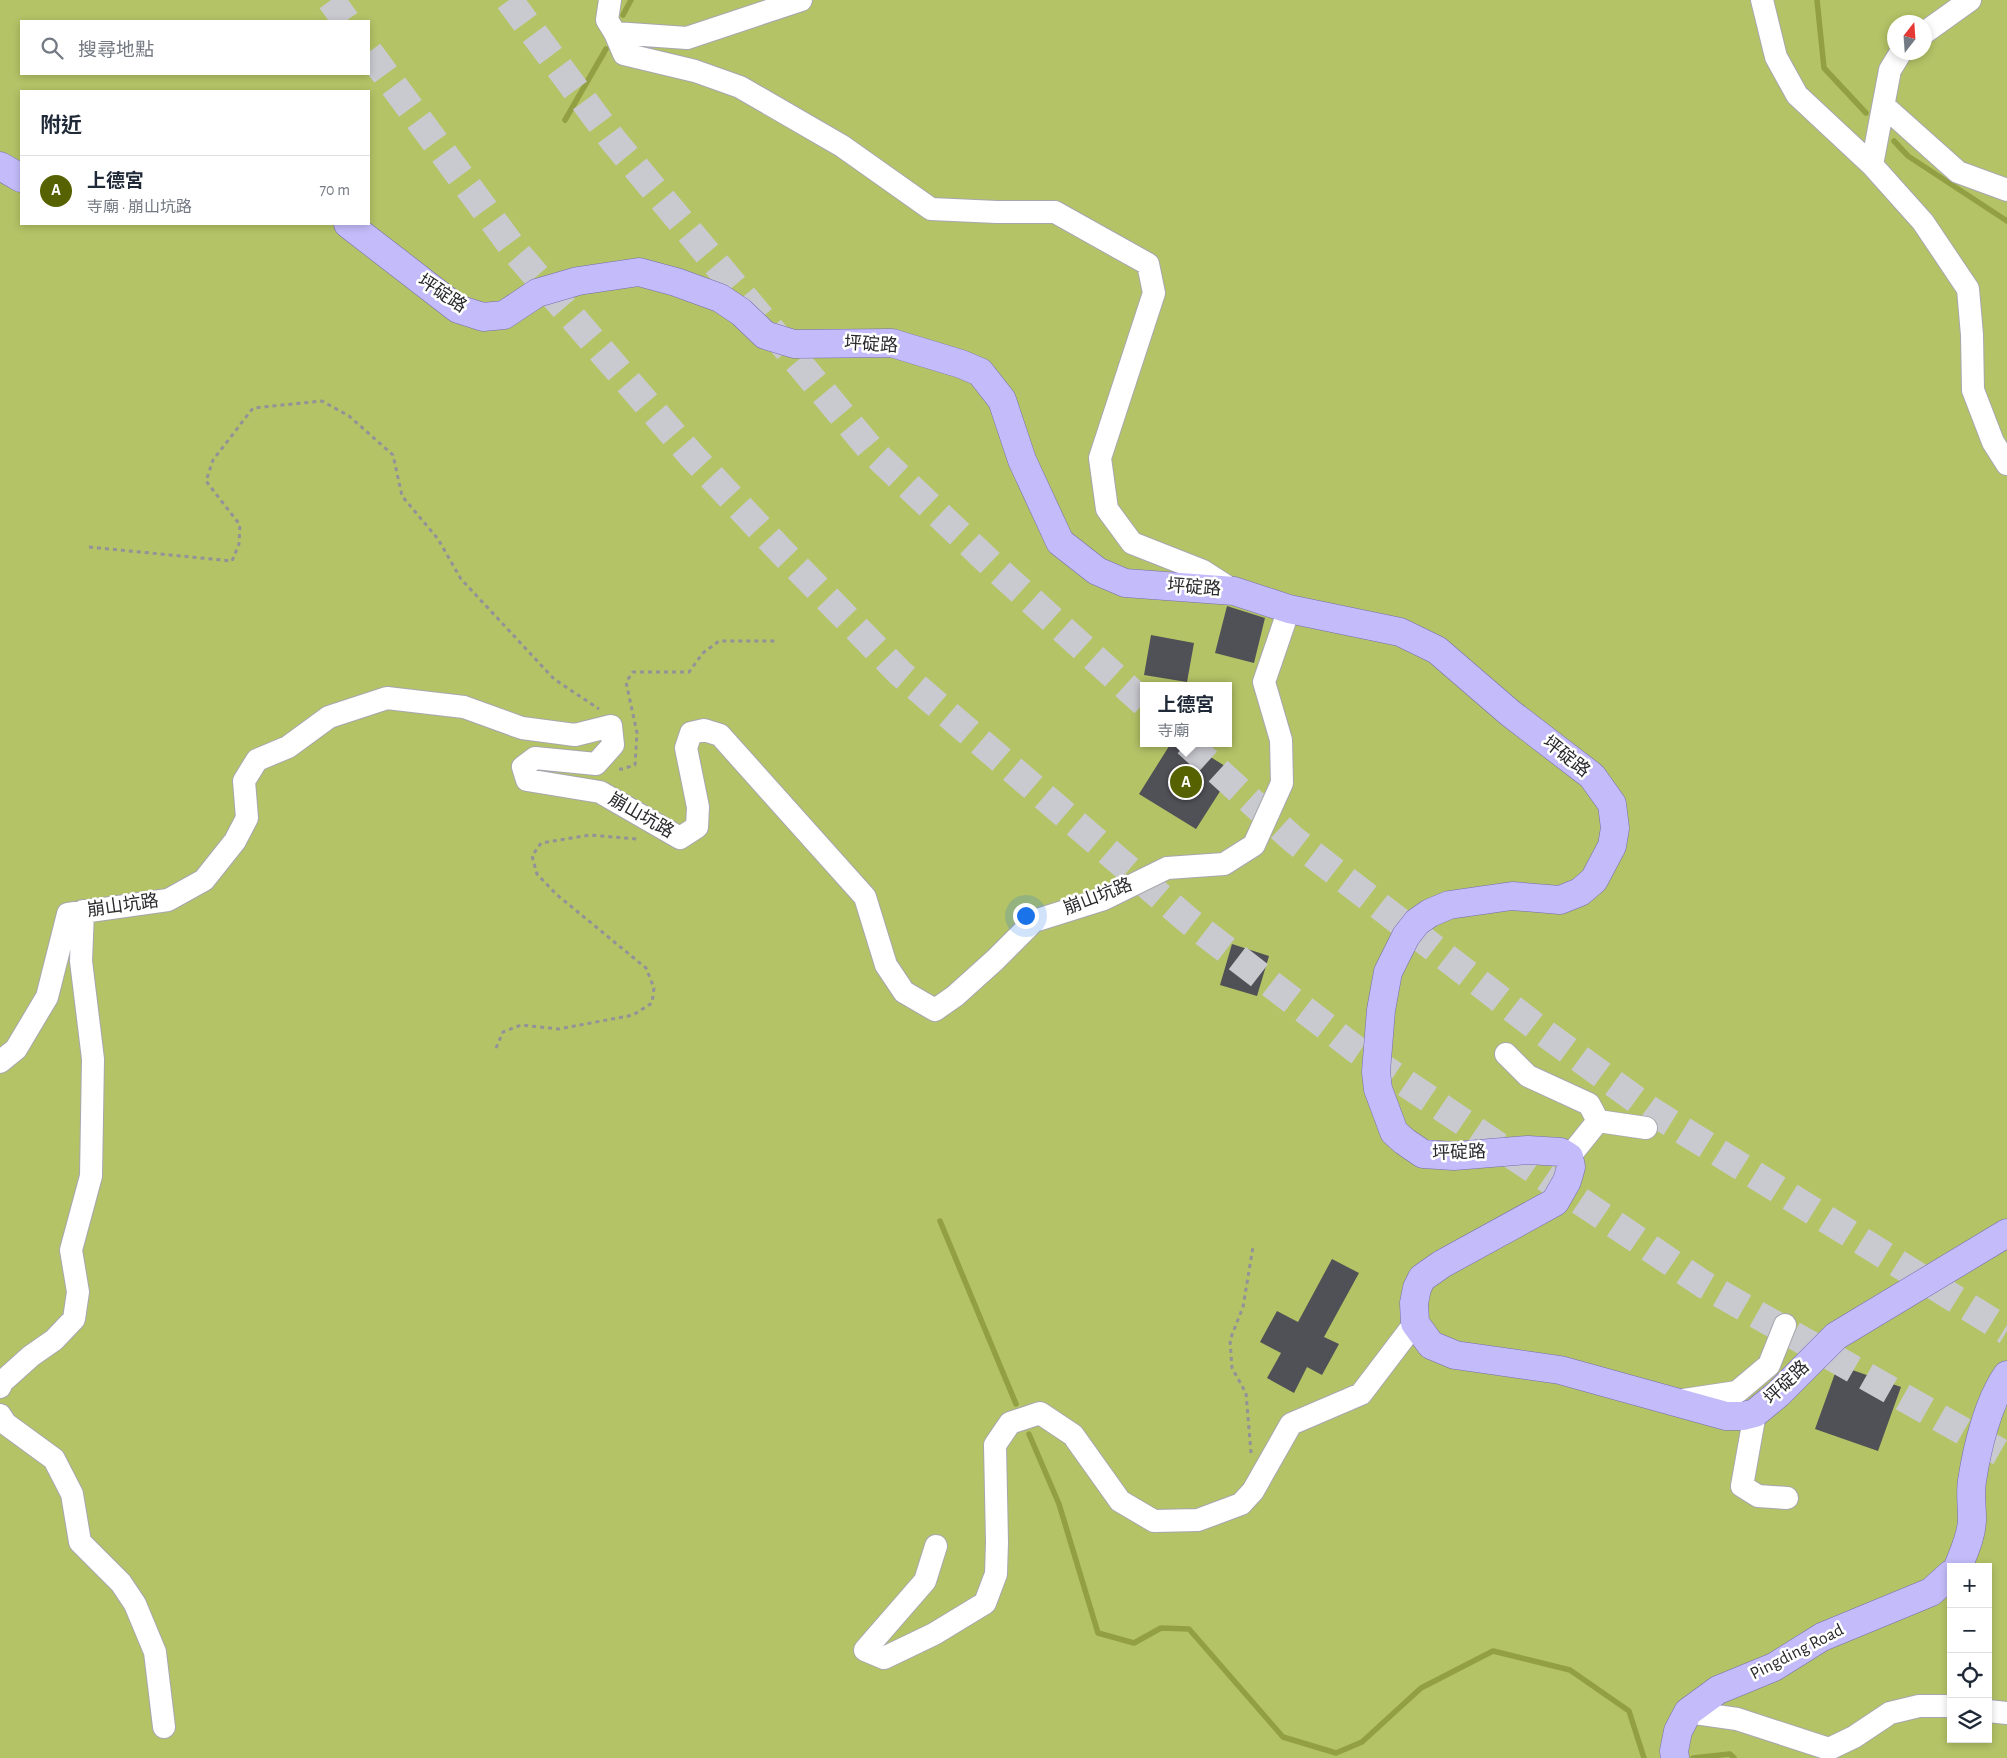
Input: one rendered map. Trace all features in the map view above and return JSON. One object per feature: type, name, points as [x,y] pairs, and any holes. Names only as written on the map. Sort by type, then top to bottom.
[{"type":"main road","points":[[0,166],[20,177]]},
{"type":"main road","name":"坪碇路","points":[[349,225],[458,309],[483,317],[504,315],[537,294],[578,281],[639,272],[676,282],[720,298],[741,312],[765,336],[794,344],[892,343],[961,364],[980,372],[1002,400],[1022,460],[1060,542],[1097,571],[1125,584],[1234,591],[1289,609],[1400,632],[1437,650],[1510,714],[1592,776],[1612,804],[1615,828],[1612,846],[1594,880],[1580,892],[1560,900],[1512,896],[1449,905],[1430,913],[1417,922],[1406,936],[1388,972],[1381,1010],[1376,1072],[1378,1089],[1394,1132],[1423,1154],[1454,1156],[1528,1150],[1561,1152],[1569,1157]]},
{"type":"main road","points":[[1416,1323],[1414,1304],[1417,1288],[1422,1278],[1442,1264],[1554,1202],[1567,1181],[1571,1167],[1569,1157]]},
{"type":"main road","name":"坪碇路","points":[[1416,1323],[1431,1345],[1455,1355],[1560,1370],[1726,1416],[1743,1416],[1755,1413],[1778,1394],[1836,1336],[2007,1233]]},
{"type":"main road","points":[[1960,1563],[1965,1551],[1972,1522],[1971,1482],[1983,1430],[2000,1385],[2007,1375]]},
{"type":"main road","name":"Pingding Road","points":[[1675,1758],[1674,1752],[1678,1731],[1688,1712],[1718,1690],[1774,1666],[1822,1637],[1932,1592],[1947,1578]]},
{"type":"street","points":[[610,0],[607,20],[624,54],[695,70],[740,86],[842,146],[931,209],[1055,212],[1148,264],[1154,293],[1100,458],[1107,509],[1132,543],[1203,571],[1234,591]]},
{"type":"street","points":[[615,33],[687,38],[802,0]]},
{"type":"street","points":[[1762,0],[1776,57],[1797,95],[1872,165],[1923,222],[1968,289],[1972,335],[1973,390],[1992,442],[2007,464]]},
{"type":"street","points":[[1932,27],[1970,0]]},
{"type":"street","points":[[1872,165],[1890,70],[1896,60]]},
{"type":"street","points":[[1884,106],[1958,172],[2007,190]]},
{"type":"street","name":"崩山坑路","points":[[596,764],[535,758],[523,767],[527,780],[600,792],[680,838],[697,827],[698,807],[686,748],[692,733],[704,730],[720,735],[865,896],[886,965],[904,992],[934,1010],[955,996],[1034,920],[1104,899],[1167,868],[1224,864],[1254,845],[1282,783],[1281,740],[1264,682],[1289,609]]},
{"type":"street","name":"崩山坑路","points":[[0,1062],[16,1049],[46,997],[68,914],[168,900],[204,880],[235,841],[247,818],[244,782],[257,760],[288,747],[329,717],[387,698],[464,707],[522,728],[575,735],[610,726]]},
{"type":"street","points":[[596,764],[613,744],[610,726]]},
{"type":"street","points":[[0,1387],[2,1382],[31,1356],[54,1340],[74,1319],[78,1292],[71,1250],[91,1176],[93,1059],[81,961],[83,911]]},
{"type":"street","points":[[1506,1054],[1528,1076],[1589,1104],[1598,1120]]},
{"type":"street","points":[[1569,1157],[1598,1120]]},
{"type":"street","points":[[1598,1120],[1646,1128]]},
{"type":"street","points":[[936,1546],[925,1581],[865,1650],[884,1658],[934,1634],[984,1603],[996,1574],[995,1444],[1010,1423],[1040,1413],[1073,1435],[1120,1501],[1154,1521],[1198,1520],[1241,1504],[1254,1491],[1291,1424],[1361,1394],[1416,1323]]},
{"type":"street","points":[[1674,1402],[1737,1392],[1769,1365],[1784,1325]]},
{"type":"street","points":[[1755,1413],[1742,1486],[1758,1496],[1787,1498]]},
{"type":"street","points":[[0,1415],[6,1424],[54,1458],[72,1494],[80,1542],[121,1583],[135,1604],[155,1652],[164,1727]]},
{"type":"street","points":[[1688,1712],[1736,1719],[1829,1749],[1854,1737],[1890,1714],[1920,1706],[1947,1706]]},
{"type":"street","points":[[1992,1711],[2007,1713]]},
{"type":"path","points":[[89,547],[232,561],[239,544],[240,525],[206,481],[213,460],[253,408],[322,401],[349,416],[393,455],[402,496],[438,539],[461,579],[554,679],[598,708],[610,726]]},
{"type":"path","points":[[596,764],[622,769],[635,765],[637,733],[626,682],[633,672],[689,672],[703,653],[719,641],[775,641]]},
{"type":"path","points":[[496,1048],[503,1032],[521,1026],[559,1029],[633,1015],[652,1002],[654,988],[646,968],[556,894],[537,874],[532,856],[541,843],[590,835],[645,839]]},
{"type":"path","points":[[1253,1246],[1243,1307],[1230,1340],[1232,1368],[1246,1393],[1254,1491]]},
{"type":"green space","points":[[0,0],[2007,0],[2007,1758],[0,1758]]},
{"type":"building","points":[[1227,606],[1265,618],[1254,663],[1215,653]]},
{"type":"building","points":[[1151,635],[1194,643],[1187,682],[1144,675]]},
{"type":"building","points":[[1168,747],[1194,747],[1233,771],[1196,829],[1139,794]]},
{"type":"building","points":[[1232,944],[1269,956],[1257,996],[1220,985]]},
{"type":"building","points":[[1332,1259],[1359,1273],[1324,1337],[1339,1344],[1322,1375],[1307,1367],[1294,1393],[1267,1378],[1281,1353],[1260,1342],[1277,1311],[1298,1322]]},
{"type":"building","points":[[1838,1365],[1901,1387],[1878,1451],[1815,1429]]},
{"type":"waterway","points":[[623,15],[631,0]]},
{"type":"waterway","points":[[1817,0],[1824,68],[1866,113]]},
{"type":"waterway","points":[[565,120],[606,49]]},
{"type":"waterway","points":[[1894,141],[1908,156],[2007,221]]},
{"type":"waterway","points":[[940,1221],[1016,1404]]},
{"type":"waterway","points":[[1029,1434],[1059,1504],[1098,1633],[1134,1643],[1161,1628],[1189,1629],[1283,1737],[1336,1753],[1362,1742],[1421,1688],[1493,1651],[1570,1670],[1629,1711],[1644,1758]]},
{"type":"waterway","points":[[1693,1758],[1730,1754],[1734,1758]]},
{"type":"tunnel","points":[[331,0],[345,20]]},
{"type":"tunnel","points":[[509,0],[613,140],[872,451],[992,565],[1140,699]]},
{"type":"tunnel","points":[[370,53],[516,252],[692,456],[782,552],[900,673],[1189,921],[1358,1051],[1703,1284],[2007,1456]]},
{"type":"tunnel","points":[[1191,747],[1294,840],[1535,1026],[1653,1112],[2007,1331]]},
{"type":"place","name":"上德宮","points":[[1186,782]]}]
